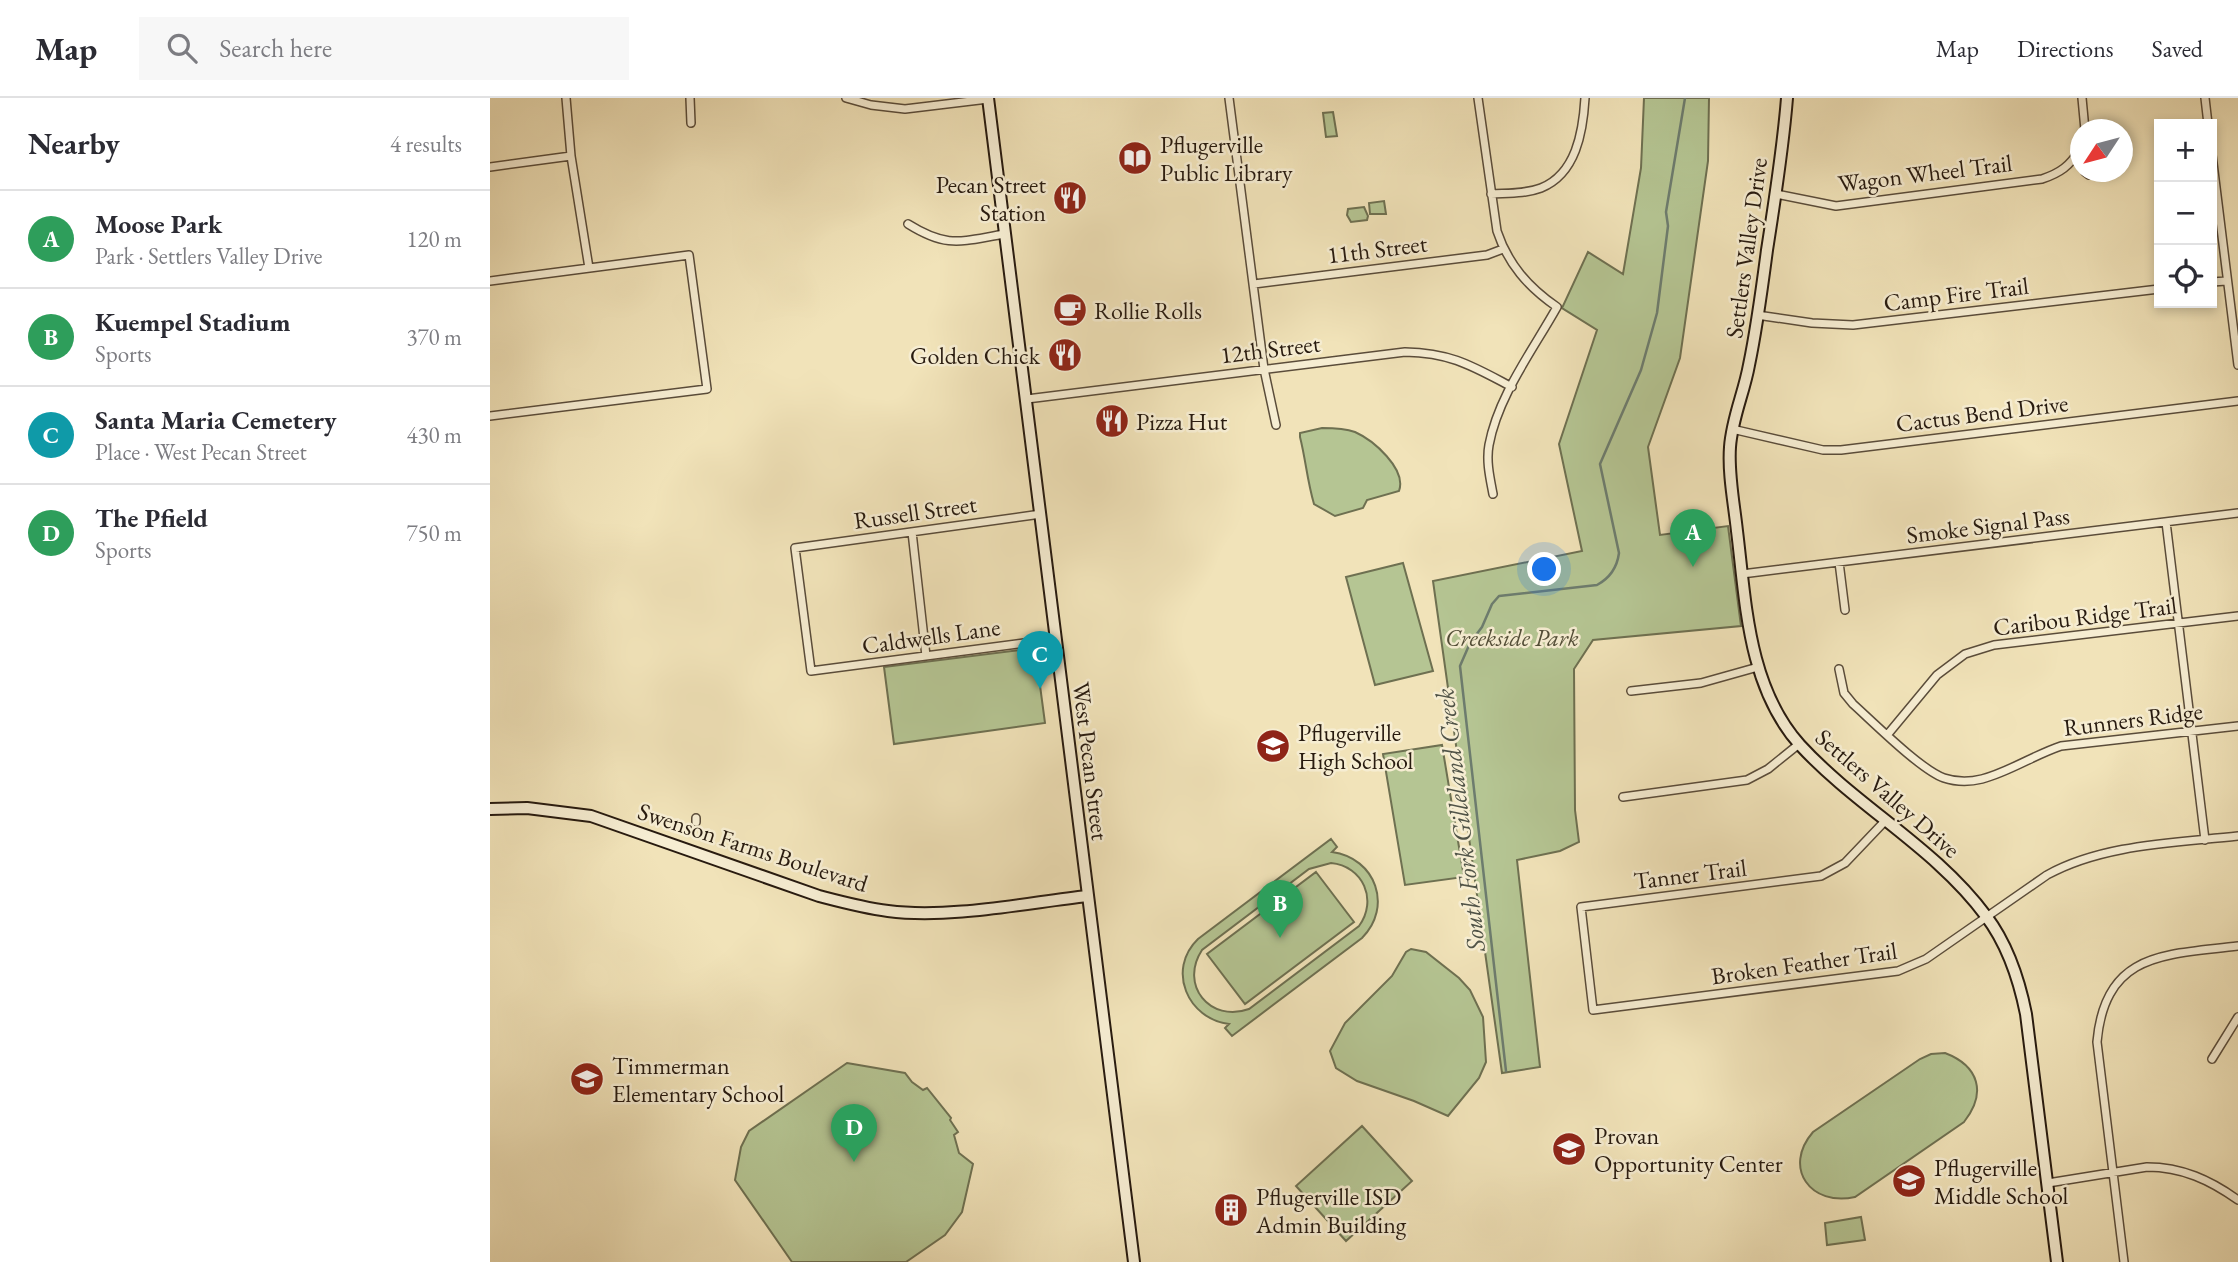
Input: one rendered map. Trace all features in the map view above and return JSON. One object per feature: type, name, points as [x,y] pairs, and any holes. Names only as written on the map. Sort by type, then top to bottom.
[{"type":"street","points":[[566,98],[571,156],[589,268]]},
{"type":"street","points":[[690,98],[691,123]]},
{"type":"street","points":[[846,98],[871,105],[905,109],[994,98]]},
{"type":"street","name":"West Pecan Street","points":[[988,98],[1134,1262]]},
{"type":"street","points":[[1229,98],[1264,369],[1276,425]]},
{"type":"street","points":[[1478,98],[1497,231],[1503,249],[1526,282],[1557,307],[1495,420],[1489,447],[1493,494]]},
{"type":"street","points":[[1491,194],[1526,192],[1560,177],[1569,165],[1581,134],[1585,98]]},
{"type":"street","name":"Settlers Valley Drive","points":[[1787,98],[1758,315],[1749,367],[1732,429],[1730,465],[1752,643],[1771,700],[1799,744],[1948,874],[1987,918],[2005,948],[2021,990],[2057,1262]]},
{"type":"street","points":[[2082,98],[2084,119]]},
{"type":"street","points":[[2205,98],[2207,119]]},
{"type":"street","points":[[490,167],[571,156]]},
{"type":"street","name":"Wagon Wheel Trail","points":[[1776,194],[1836,206],[2042,179],[2059,173],[2070,164]]},
{"type":"street","points":[[2215,182],[2238,365]]},
{"type":"street","points":[[908,224],[928,237],[941,241],[1005,234]]},
{"type":"street","name":"11th Street","points":[[1254,284],[1487,255],[1503,249]]},
{"type":"street","points":[[490,281],[689,255],[707,389],[490,416]]},
{"type":"street","points":[[2217,282],[2227,281]]},
{"type":"street","name":"Camp Fire Trail","points":[[1758,315],[1812,323],[1853,325],[2154,290]]},
{"type":"street","name":"12th Street","points":[[1027,399],[1405,352],[1447,355],[1466,362],[1512,387]]},
{"type":"street","name":"Cactus Bend Drive","points":[[1732,429],[1823,450],[1841,450],[2238,401]]},
{"type":"street","name":"Smoke Signal Pass","points":[[1742,573],[2238,513]]},
{"type":"street","name":"Russell Street","points":[[811,671],[795,548],[1041,514]]},
{"type":"street","points":[[2166,522],[2205,840]]},
{"type":"street","points":[[912,532],[926,656]]},
{"type":"street","points":[[1839,562],[1845,610]]},
{"type":"street","name":"Caribou Ridge Trail","points":[[1888,734],[1937,675],[1965,654],[1994,645],[2238,616]]},
{"type":"street","name":"Caldwells Lane","points":[[811,671],[1055,639]]},
{"type":"street","points":[[1631,691],[1702,683],[1758,667]]},
{"type":"street","name":"Runners Ridge","points":[[1839,669],[1844,693],[1853,704],[1930,771],[1946,779],[1966,781],[1984,778],[2061,746],[2238,726]]},
{"type":"street","points":[[1623,797],[1747,780],[1768,769],[1799,744]]},
{"type":"street","name":"Swenson Farms Boulevard","points":[[490,809],[549,809],[591,816],[853,906],[890,912],[947,912],[1087,896]]},
{"type":"street","name":"Tanner Trail","points":[[1593,1010],[1581,907],[1821,876],[1845,863],[1885,821]]},
{"type":"street","name":"Broken Feather Trail","points":[[1593,1010],[1898,971],[1915,966],[2047,875],[2082,859],[2103,853],[2238,836]]},
{"type":"street","points":[[2124,1262],[2097,1042],[2099,1021],[2107,998],[2121,979],[2152,958],[2238,946]]},
{"type":"street","points":[[2212,1059],[2238,1017]]},
{"type":"street","points":[[2048,1183],[2147,1167],[2172,1168],[2202,1178],[2238,1200]]},
{"type":"green space","name":"Creekside Park","points":[[1644,98],[1709,98],[1708,161],[1680,358],[1648,447],[1660,535],[1728,526],[1741,626],[1593,640],[1574,669],[1575,810],[1579,842],[1560,851],[1517,860],[1540,1067],[1502,1073],[1433,581],[1582,551],[1559,444],[1597,330],[1562,308],[1588,252],[1623,274],[1641,168]]},
{"type":"green space","points":[[1333,112],[1337,136],[1326,137],[1323,113]]},
{"type":"green space","points":[[1384,201],[1386,214],[1370,214],[1369,203]]},
{"type":"green space","points":[[1364,207],[1367,220],[1351,222],[1347,215],[1348,209]]},
{"type":"green space","points":[[1322,428],[1351,431],[1379,448],[1398,474],[1399,491],[1367,500],[1363,508],[1335,516],[1314,504],[1300,433]]},
{"type":"green space","points":[[1403,563],[1433,671],[1375,685],[1346,577]]},
{"type":"green space","points":[[1035,648],[1045,723],[894,744],[884,667]]},
{"type":"green space","points":[[1442,745],[1464,877],[1405,885],[1383,754]]},
{"type":"green space","points":[[1331,839],[1337,847],[1332,852],[1347,856],[1360,864],[1375,886],[1377,912],[1362,938],[1232,1036],[1225,1028],[1229,1024],[1202,1013],[1186,991],[1184,965],[1188,951],[1198,939]],"holes":[[[1331,863],[1342,866],[1359,877],[1367,895],[1365,916],[1359,926],[1249,1009],[1222,1011],[1202,998],[1196,988],[1194,976],[1202,950],[1309,869]]]},
{"type":"green space","points":[[1316,872],[1354,922],[1245,1004],[1207,954]]},
{"type":"green space","points":[[1411,949],[1426,952],[1459,978],[1470,990],[1483,1017],[1486,1062],[1479,1078],[1448,1116],[1357,1081],[1336,1068],[1330,1051],[1345,1023],[1392,976],[1406,952]]},
{"type":"green space","points":[[1945,1053],[1966,1065],[1976,1082],[1976,1101],[1964,1122],[1855,1197],[1839,1199],[1826,1196],[1806,1182],[1800,1159],[1813,1132],[1920,1059],[1931,1054]]},
{"type":"green space","points":[[847,1063],[905,1073],[923,1090],[927,1088],[951,1118],[958,1132],[954,1135],[959,1153],[973,1164],[962,1212],[945,1235],[906,1262],[792,1262],[735,1180],[741,1147],[749,1131]]},
{"type":"green space","points":[[1362,1126],[1412,1181],[1346,1241],[1296,1186]]},
{"type":"green space","points":[[1861,1217],[1865,1240],[1827,1245],[1825,1223]]},
{"type":"waterway","name":"South Fork Gilleland Creek","points":[[1506,1071],[1460,666],[1470,643],[1499,596],[1597,585],[1609,576],[1617,563],[1619,553],[1600,464],[1641,370],[1657,313],[1668,226],[1666,212],[1685,98]]},
{"type":"place","name":"Pflugerville Public Library","points":[[1135,158]]},
{"type":"place","name":"Pecan Street Station","points":[[1070,198]]},
{"type":"place","name":"Rollie Rolls","points":[[1070,310]]},
{"type":"place","name":"Golden Chick","points":[[1065,355]]},
{"type":"place","name":"Pizza Hut","points":[[1112,421]]},
{"type":"place","name":"Moose Park","points":[[1693,567]]},
{"type":"place","name":"Santa Maria Cemetery","points":[[1040,689]]},
{"type":"place","name":"Pflugerville High School","points":[[1273,746]]},
{"type":"place","name":"Kuempel Stadium","points":[[1280,938]]},
{"type":"place","name":"Timmerman Elementary School","points":[[587,1079]]},
{"type":"place","name":"Provan Opportunity Center","points":[[1569,1149]]},
{"type":"place","name":"The Pfield","points":[[854,1162]]},
{"type":"place","name":"Pflugerville Middle School","points":[[1909,1181]]},
{"type":"place","name":"Pflugerville ISD Admin Building","points":[[1231,1210]]}]
